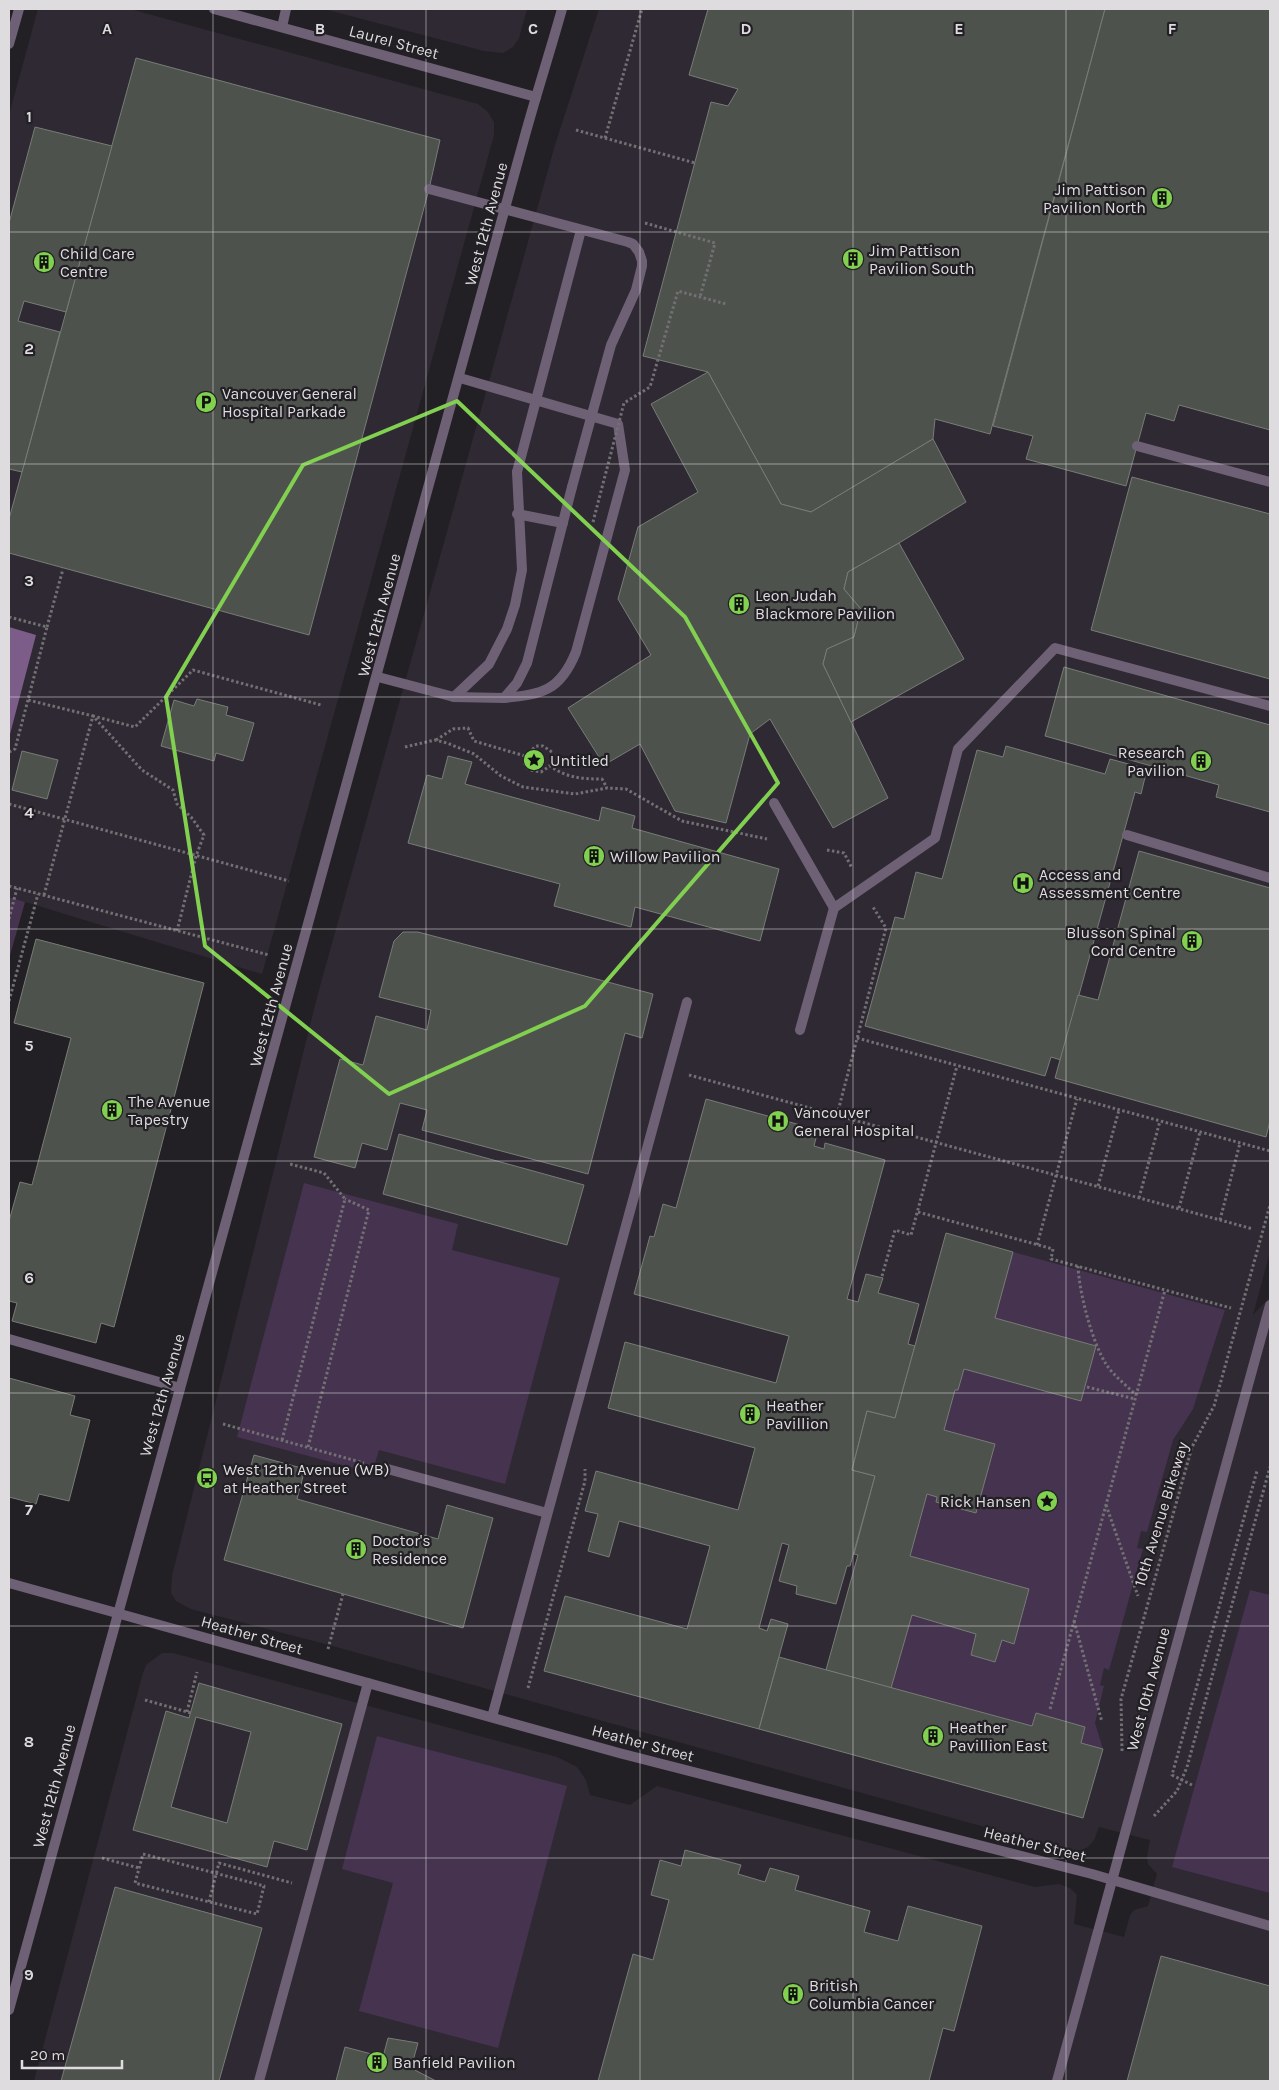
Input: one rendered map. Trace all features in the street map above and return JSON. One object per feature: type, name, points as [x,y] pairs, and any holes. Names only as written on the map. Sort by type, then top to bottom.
[{"type":"street","points":[[9,44],[18,9]]},
{"type":"street","name":"Laurel Street","points":[[214,9],[536,97]]},
{"type":"street","points":[[282,27],[286,9]]},
{"type":"street","name":"West 12th Avenue","points":[[9,2010],[117,1613],[378,677],[536,97],[562,9]]},
{"type":"street","points":[[429,188],[633,244],[640,252],[642,260],[636,290],[611,344],[572,486],[527,663],[517,683],[504,698]]},
{"type":"street","points":[[454,697],[489,664],[507,629],[515,605],[522,570],[517,472],[581,230]]},
{"type":"street","points":[[378,677],[454,697],[504,698],[534,695],[548,689],[560,680],[569,669],[579,643],[625,470],[618,424],[460,378]]},
{"type":"street","points":[[1137,446],[1270,482]]},
{"type":"street","points":[[518,514],[563,523]]},
{"type":"street","points":[[800,1030],[834,908],[935,838],[958,749],[1055,648],[1270,706]]},
{"type":"street","points":[[774,803],[834,908]]},
{"type":"street","points":[[1127,835],[1270,878]]},
{"type":"street","points":[[492,1717],[687,1002]]},
{"type":"street","name":"West 10th Avenue","points":[[1057,2081],[1270,1305]]},
{"type":"street","points":[[9,1339],[180,1388]]},
{"type":"street","points":[[384,1468],[547,1513]]},
{"type":"street","name":"Heather Street","points":[[9,1583],[620,1753],[1111,1879],[1270,1926]]},
{"type":"street","points":[[260,2081],[368,1683]]},
{"type":"path","points":[[605,138],[642,9]]},
{"type":"path","points":[[576,130],[695,163]]},
{"type":"path","points":[[593,522],[624,403],[650,387],[678,291],[726,304]]},
{"type":"path","points":[[9,752],[15,749],[63,569]]},
{"type":"path","points":[[9,617],[47,627]]},
{"type":"path","points":[[28,700],[135,727],[193,670],[321,705]]},
{"type":"path","points":[[44,895],[93,716]]},
{"type":"path","points":[[93,716],[142,770],[173,790],[177,804],[191,817],[204,835],[196,856],[177,931]]},
{"type":"path","points":[[405,747],[435,740],[454,729],[468,728],[474,741],[525,756]]},
{"type":"path","points":[[435,740],[474,754],[501,776],[523,787],[575,794],[607,788],[626,789],[682,821],[844,853],[886,928],[837,1115]]},
{"type":"path","points":[[536,746],[543,746],[552,752],[550,766],[541,772],[530,770],[524,763],[525,756],[536,746]]},
{"type":"path","points":[[550,766],[562,774],[579,779],[602,779],[607,788]]},
{"type":"path","points":[[9,804],[289,881]]},
{"type":"path","points":[[9,886],[269,956]]},
{"type":"path","points":[[9,919],[17,888]]},
{"type":"path","points":[[9,1001],[38,894]]},
{"type":"path","points":[[857,1038],[1270,1151]]},
{"type":"path","points":[[882,1276],[895,1230],[911,1235],[957,1066]]},
{"type":"path","points":[[688,1075],[1253,1229]]},
{"type":"path","points":[[1037,1245],[1077,1098]]},
{"type":"path","points":[[1098,1186],[1119,1110]]},
{"type":"path","points":[[1139,1198],[1160,1121]]},
{"type":"path","points":[[1179,1208],[1200,1132]]},
{"type":"path","points":[[1220,1220],[1240,1143]]},
{"type":"path","points":[[290,1164],[324,1173],[345,1199],[369,1210],[308,1447]]},
{"type":"path","points":[[282,1440],[345,1199]]},
{"type":"path","name":"10th Avenue Bikeway","points":[[1122,1755],[1120,1699],[1192,1447],[1214,1406],[1270,1205]]},
{"type":"path","points":[[918,1212],[1053,1249],[1051,1259],[1231,1308]]},
{"type":"path","points":[[1078,1266],[1079,1284],[1095,1338],[1106,1364],[1136,1395]]},
{"type":"path","points":[[1050,1709],[1165,1290]]},
{"type":"path","points":[[1087,1386],[1135,1400]]},
{"type":"path","points":[[223,1424],[384,1468]]},
{"type":"path","points":[[1152,1820],[1177,1791],[1187,1767],[1270,1468]]},
{"type":"path","points":[[1192,1785],[1172,1775],[1257,1471]]},
{"type":"path","points":[[1106,1504],[1138,1596]]},
{"type":"path","points":[[322,1670],[343,1594]]},
{"type":"path","points":[[1074,1621],[1102,1722]]},
{"type":"path","points":[[145,1700],[189,1712],[197,1672]]},
{"type":"path","points":[[143,1854],[216,1874],[264,1886],[257,1914],[136,1883],[143,1854]]},
{"type":"path","points":[[102,1858],[139,1868]]},
{"type":"path","points":[[209,1902],[219,1863],[276,1878]]},
{"type":"highlighted area","points":[[457,401],[685,617],[778,783],[585,1006],[389,1094],[205,946],[166,697],[303,465]]},
{"type":"shaded area","points":[[38,9],[130,9],[478,104],[487,111],[494,122],[494,135],[262,974],[9,897],[9,115]]},
{"type":"shaded area","points":[[324,9],[527,9],[519,38],[513,47],[503,53],[484,51]]},
{"type":"shaded area","name":"Vancouver General Hospital","points":[[599,9],[1270,9],[1270,1252],[1253,1315],[1270,1297],[1270,2081],[34,2081],[143,1673],[146,1665],[162,1653],[173,1653],[557,1757],[577,1767],[586,1780],[590,1795],[630,1805],[657,1786],[1035,1887],[1059,1884],[1070,1888],[1077,1895],[1074,1924],[1124,1937],[1130,1915],[1134,1910],[1148,1906],[1157,1874],[1148,1864],[1147,1857],[1150,1840],[1099,1827],[1094,1840],[1088,1847],[1071,1851],[329,1645],[191,1609],[176,1601],[171,1593],[172,1576],[319,990],[555,145]]},
{"type":"shaded area","points":[[9,627],[36,635],[9,738]]},
{"type":"shaded area","points":[[9,897],[25,902],[9,959]]},
{"type":"shaded area","points":[[304,1183],[458,1224],[452,1250],[560,1278],[505,1484],[379,1450],[372,1473],[237,1437]]},
{"type":"shaded area","points":[[1013,1252],[1225,1310],[1193,1409],[1173,1440],[1147,1532],[1141,1531],[1137,1548],[1143,1549],[1109,1670],[1104,1668],[1100,1685],[1104,1686],[1095,1723],[1103,1749],[1081,1743],[1085,1727],[1036,1713],[1032,1726],[891,1688],[912,1615],[976,1634],[971,1655],[995,1662],[1002,1640],[1014,1643],[1029,1590],[910,1556],[927,1494],[937,1497],[936,1502],[976,1512],[995,1444],[944,1430],[955,1390],[958,1390],[964,1369],[1081,1401],[1096,1346],[995,1318]]},
{"type":"shaded area","points":[[1250,1590],[1270,1595],[1270,1893],[1172,1867]]},
{"type":"shaded area","points":[[377,1736],[567,1786],[498,2048],[359,2011],[393,1883],[342,1869]]},
{"type":"building","name":"Jim Pattison Pavilion South","points":[[708,9],[1105,9],[990,434],[935,419],[933,439],[811,512],[781,504],[708,372],[643,356],[711,102],[728,106],[738,89],[689,75]]},
{"type":"building","name":"Jim Pattison Pavilion North","points":[[1105,9],[1270,9],[1270,430],[1179,405],[1174,421],[1146,413],[1126,486],[1026,459],[1033,436],[993,426]]},
{"type":"building","name":"Vancouver General Hospital Parkade","points":[[136,58],[440,140],[429,189],[309,635],[9,553],[9,519]]},
{"type":"building","name":"Child Care Centre","points":[[35,127],[112,146],[66,312],[24,301],[18,321],[60,332],[22,472],[9,469],[9,223]]},
{"type":"building","name":"Leon Judah Blackmore Pavilion","points":[[708,372],[781,504],[811,512],[933,439],[966,502],[848,572],[844,589],[861,609],[854,637],[827,649],[823,664],[888,798],[833,828],[770,719],[750,734],[726,823],[675,811],[640,744],[604,765],[568,708],[651,655],[618,599],[638,527],[698,492],[651,404]]},
{"type":"building","points":[[1132,477],[1270,514],[1270,679],[1091,630]]},
{"type":"building","points":[[899,543],[964,659],[851,722],[823,664],[827,649],[854,637],[861,609],[844,589],[848,572]]},
{"type":"building","name":"Research Pavilion","points":[[1064,667],[1270,725],[1270,812],[1216,797],[1219,785],[1045,736]]},
{"type":"building","points":[[197,699],[228,707],[226,715],[254,723],[243,761],[216,753],[214,761],[161,746],[174,700],[194,706]]},
{"type":"building","points":[[1006,746],[1105,774],[1110,759],[1147,769],[1141,794],[1135,792],[1061,1060],[1051,1057],[1045,1076],[865,1026],[895,917],[904,919],[916,872],[942,879],[977,750],[1003,757]]},
{"type":"building","points":[[22,751],[58,760],[47,799],[12,790]]},
{"type":"building","name":"Willow Pavilion","points":[[448,756],[472,762],[465,784],[599,821],[602,807],[635,816],[632,828],[779,869],[760,941],[635,907],[631,927],[554,906],[560,884],[408,843],[427,775],[442,779]]},
{"type":"building","name":"Blusson Spinal Cord Centre","points":[[1139,851],[1270,888],[1270,1121],[1266,1137],[1055,1078],[1078,995],[1098,1000]]},
{"type":"building","points":[[403,932],[418,932],[653,994],[642,1038],[625,1033],[588,1174],[422,1130],[427,1110],[400,1103],[387,1150],[362,1143],[355,1168],[314,1157],[340,1059],[363,1065],[376,1016],[427,1030],[431,1010],[379,997],[394,941]]},
{"type":"building","name":"The Avenue Tapestry","points":[[36,939],[204,983],[114,1327],[101,1323],[96,1343],[12,1321],[17,1303],[9,1301],[9,1221],[20,1182],[32,1185],[71,1038],[14,1023]]},
{"type":"building","name":"Heather Pavillion","points":[[706,1099],[804,1126],[803,1131],[817,1134],[814,1146],[824,1149],[825,1143],[885,1160],[847,1299],[858,1302],[866,1274],[883,1278],[878,1293],[919,1304],[908,1344],[915,1346],[895,1418],[867,1411],[852,1470],[875,1476],[850,1566],[847,1566],[836,1604],[796,1594],[797,1586],[779,1581],[789,1545],[782,1543],[759,1628],[767,1631],[771,1619],[788,1624],[759,1729],[544,1671],[565,1596],[687,1629],[710,1546],[619,1521],[609,1557],[588,1551],[598,1514],[585,1511],[596,1471],[738,1510],[755,1448],[608,1408],[625,1342],[776,1383],[789,1336],[634,1294],[650,1236],[654,1237],[663,1204],[676,1208]]},
{"type":"building","points":[[399,1134],[584,1185],[567,1245],[383,1194]]},
{"type":"building","name":"Heather Pavillion","points":[[946,1233],[1013,1252],[995,1318],[1096,1346],[1081,1401],[964,1369],[958,1390],[955,1390],[944,1430],[995,1444],[976,1513],[936,1502],[937,1497],[927,1494],[910,1556],[1029,1589],[1014,1644],[1002,1640],[995,1662],[971,1655],[976,1634],[912,1615],[891,1688],[826,1670],[858,1555],[854,1554],[875,1476],[852,1470],[867,1411],[895,1418]]},
{"type":"building","points":[[9,1378],[75,1396],[70,1415],[90,1420],[69,1501],[39,1494],[36,1504],[9,1497]]},
{"type":"building","name":"Doctor's Residence","points":[[254,1455],[305,1469],[297,1499],[438,1539],[447,1505],[493,1518],[463,1628],[224,1560]]},
{"type":"building","name":"Heather Pavillion East","points":[[779,1657],[1032,1726],[1036,1713],[1085,1727],[1081,1743],[1103,1749],[1083,1818],[759,1729]]},
{"type":"building","points":[[199,1683],[342,1724],[307,1850],[274,1841],[267,1867],[133,1830],[166,1711],[189,1718]],"holes":[[[196,1717],[251,1732],[227,1823],[171,1807]]]},
{"type":"building","name":"British Columbia Cancer","points":[[685,1850],[741,1865],[738,1874],[765,1882],[770,1868],[799,1876],[795,1890],[870,1911],[864,1932],[898,1941],[908,1906],[982,1926],[954,2031],[943,2028],[929,2081],[598,2081],[633,1954],[653,1960],[669,1900],[651,1895],[660,1860],[681,1866]]},
{"type":"building","points":[[115,1887],[262,1928],[219,2081],[61,2081]]},
{"type":"building","points":[[1161,1956],[1270,1986],[1270,2081],[1127,2081]]},
{"type":"building","name":"Banfield Pavilion","points":[[388,2038],[418,2043],[411,2068],[436,2081],[336,2081],[345,2047],[383,2057]]},
{"type":"place","name":"Jim Pattison Pavilion North","points":[[1162,198]]},
{"type":"place","name":"Jim Pattison Pavilion South","points":[[853,259]]},
{"type":"place","name":"Child Care Centre","points":[[44,262]]},
{"type":"place","name":"Vancouver General Hospital Parkade","points":[[206,402]]},
{"type":"place","name":"Leon Judah Blackmore Pavilion","points":[[739,604]]},
{"type":"place","name":"Untitled","points":[[534,760]]},
{"type":"place","name":"Research Pavilion","points":[[1201,761]]},
{"type":"place","name":"Willow Pavilion","points":[[594,856]]},
{"type":"place","name":"Access and Assessment Centre","points":[[1023,883]]},
{"type":"place","name":"Blusson Spinal Cord Centre","points":[[1192,941]]},
{"type":"place","name":"The Avenue Tapestry","points":[[112,1110]]},
{"type":"place","name":"Vancouver General Hospital","points":[[778,1121]]},
{"type":"place","name":"Heather Pavillion","points":[[750,1414]]},
{"type":"place","name":"West 12th Avenue (WB) at Heather Street","points":[[207,1478]]},
{"type":"place","name":"Rick Hansen","points":[[1047,1501]]},
{"type":"place","name":"Doctor's Residence","points":[[356,1549]]},
{"type":"place","name":"Heather Pavillion East","points":[[933,1736]]},
{"type":"place","name":"British Columbia Cancer","points":[[793,1994]]},
{"type":"place","name":"Banfield Pavilion","points":[[377,2062]]}]
